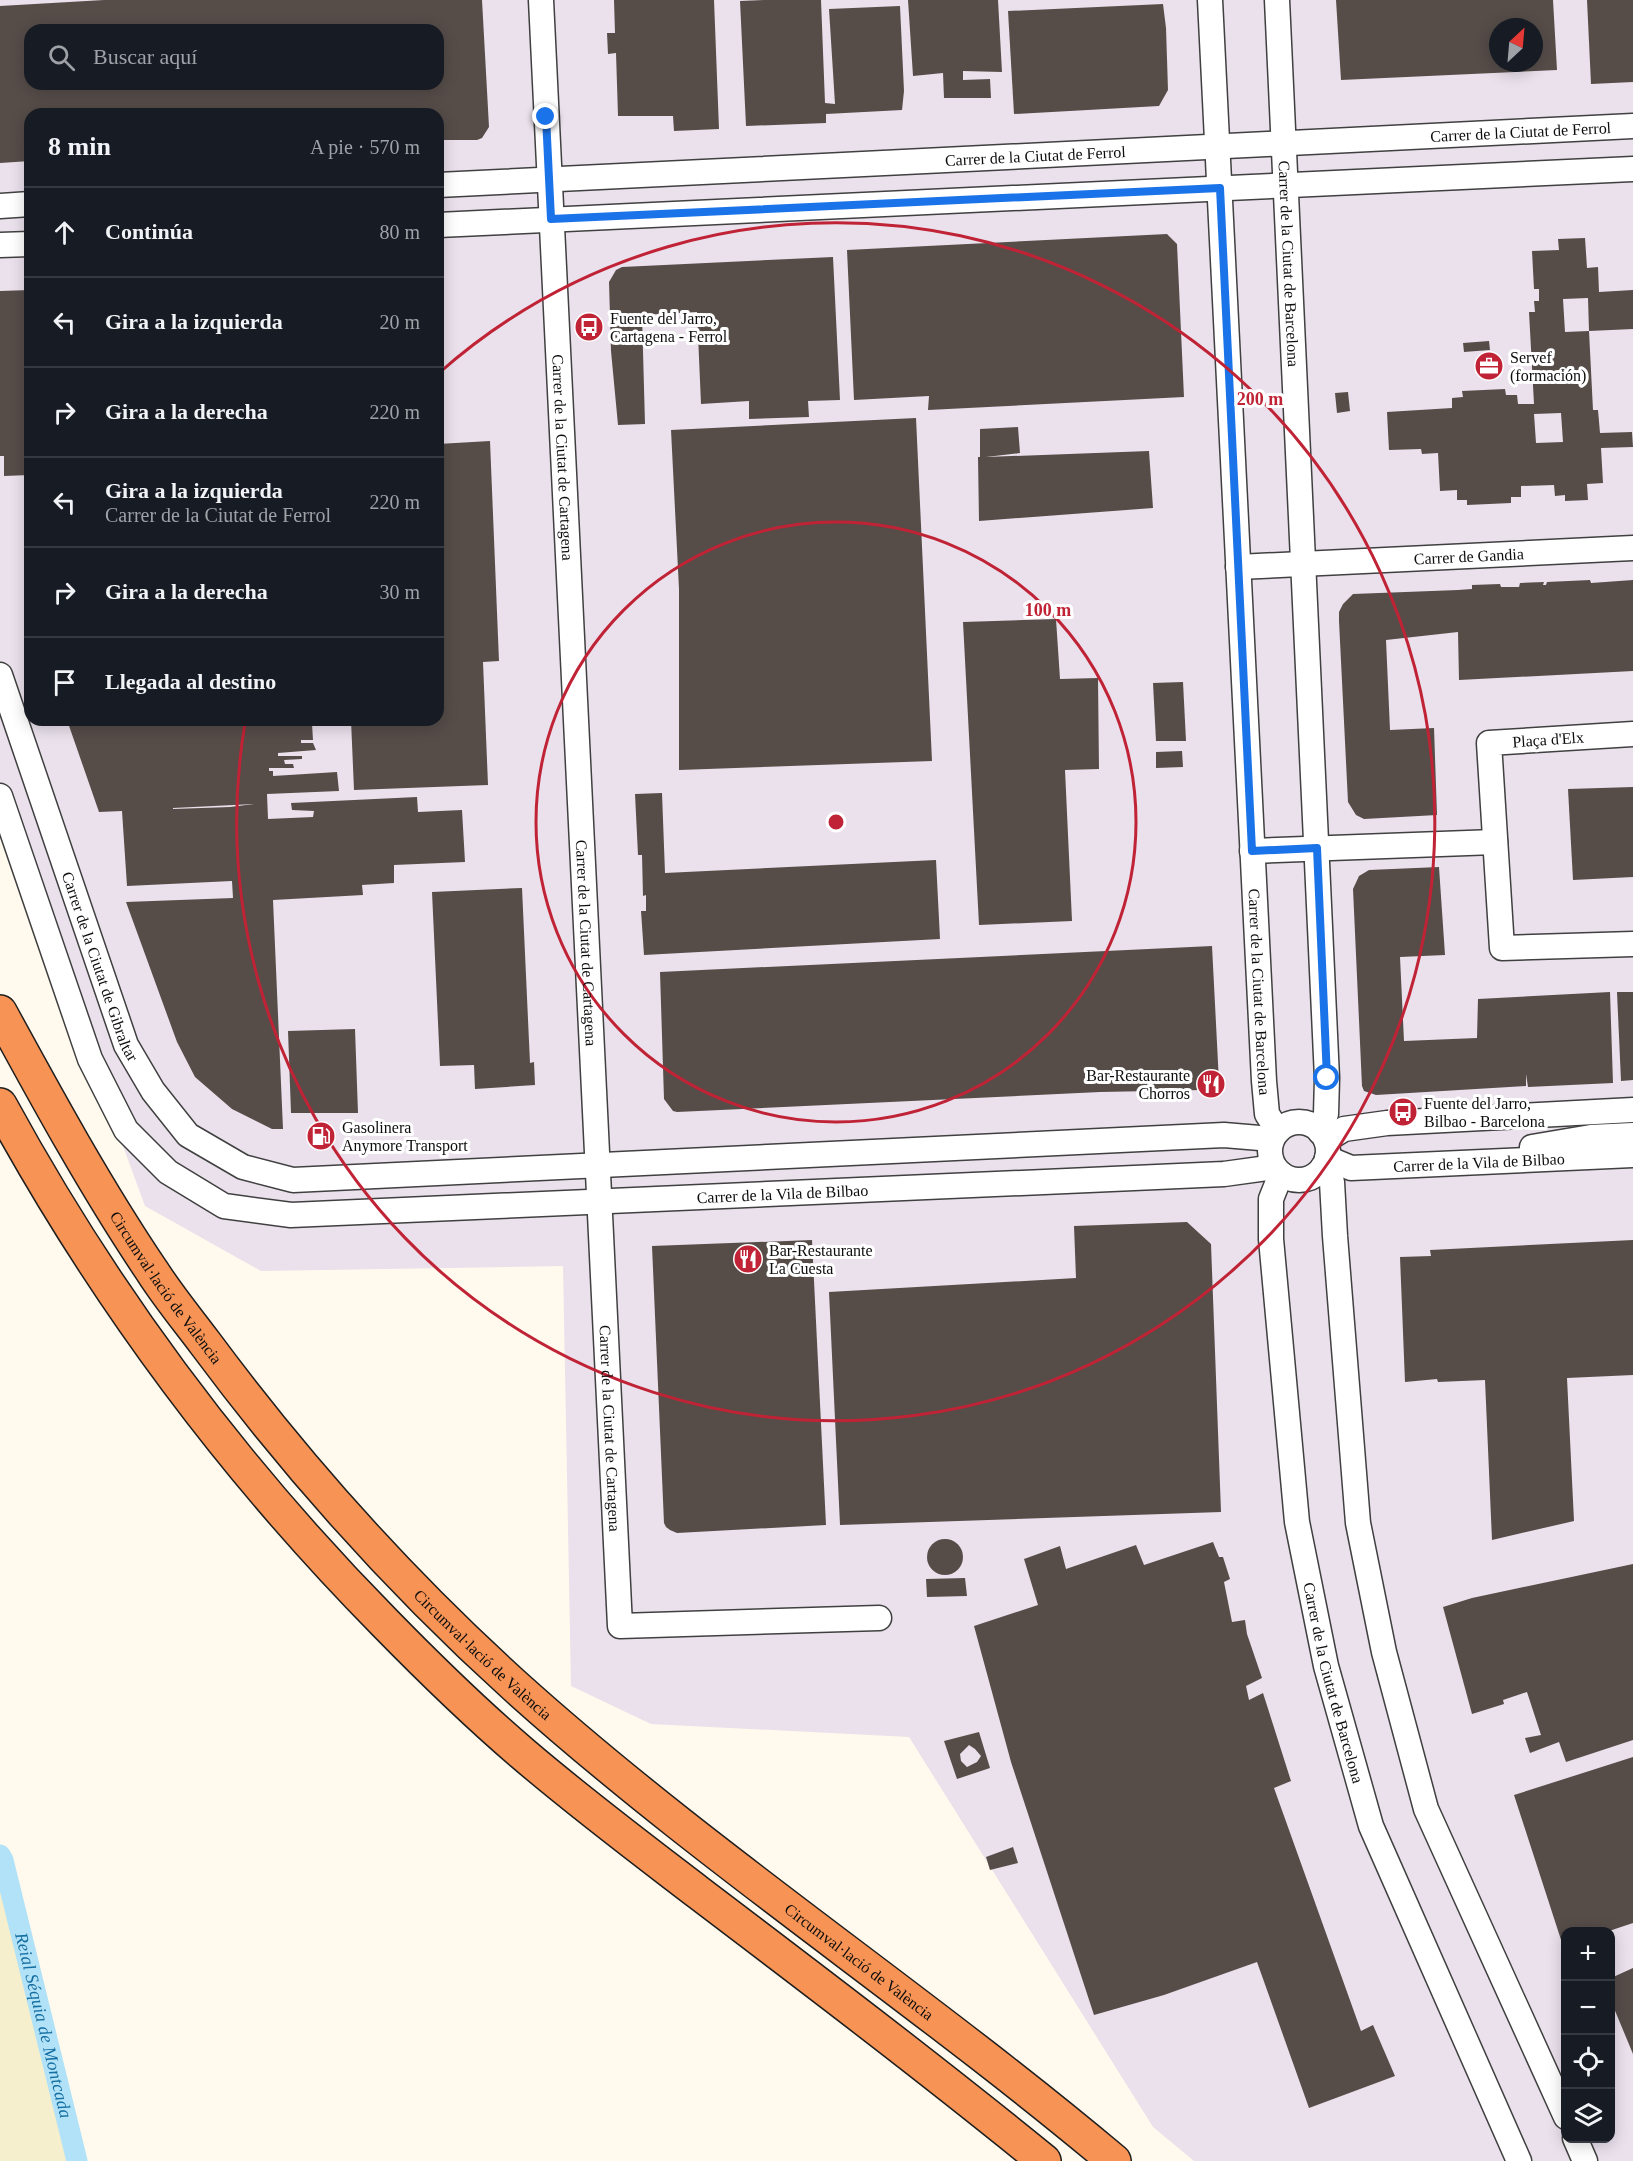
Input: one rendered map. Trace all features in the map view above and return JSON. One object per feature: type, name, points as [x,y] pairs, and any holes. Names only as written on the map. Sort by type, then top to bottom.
[{"type":"highway","name":"Circumval·lació de València","points":[[0,1012],[64,1129],[152,1272],[258,1414],[359,1532],[450,1624],[585,1746],[785,1904],[1003,2071],[1114,2161]]},
{"type":"highway","points":[[0,1105],[22,1146],[112,1291],[218,1436],[325,1562],[424,1664],[520,1752],[584,1804],[962,2094],[1044,2161]]},
{"type":"street","name":"Carrer de la Ciutat de Cartagena","points":[[540,0],[620,1626],[879,1618]]},
{"type":"street","name":"Carrer de la Ciutat de Barcelona","points":[[1210,0],[1264,1082],[1267,1114],[1275,1135]]},
{"type":"street","name":"Carrer de la Ciutat de Barcelona","points":[[1277,0],[1327,1078],[1324,1149]]},
{"type":"street","name":"Carrer de la Ciutat de Ferrol","points":[[444,184],[1633,126]]},
{"type":"street","points":[[444,225],[1633,169]]},
{"type":"street","points":[[0,206],[24,204]]},
{"type":"street","points":[[0,245],[24,244]]},
{"type":"street","name":"Carrer de Gandia","points":[[1303,564],[1633,548]]},
{"type":"street","points":[[1238,567],[1303,564]]},
{"type":"street","name":"Carrer de la Ciutat de Gibraltar","points":[[0,675],[126,1045],[153,1091],[188,1135],[243,1167],[293,1179],[597,1164]]},
{"type":"street","name":"Plaça d'Elx","points":[[1633,734],[1489,743],[1502,948],[1633,944]]},
{"type":"street","name":"Carrer de la Vila de Bilbao","points":[[0,796],[90,1059],[126,1130],[168,1172],[224,1206],[291,1215],[1277,1171]]},
{"type":"street","points":[[1252,851],[1496,842]]},
{"type":"street","points":[[1561,2106],[1426,1809],[1384,1652],[1358,1524],[1332,1182],[1324,1149],[1304,1122],[1286,1125],[1275,1135],[1270,1148],[1270,1160],[1277,1171],[1289,1179],[1309,1179],[1324,1149],[1344,1129],[1428,1120],[1633,1110]]},
{"type":"street","points":[[1428,1120],[1591,1137]]},
{"type":"street","points":[[597,1164],[1224,1135],[1275,1135]]},
{"type":"street","points":[[1432,1165],[1591,1137],[1633,1135]]},
{"type":"street","name":"Carrer de la Vila de Bilbao","points":[[1324,1149],[1351,1168],[1633,1155]]},
{"type":"street","name":"Carrer de la Ciutat de Barcelona","points":[[1277,1171],[1271,1199],[1271,1239],[1297,1522],[1326,1666],[1371,1826],[1519,2161]]},
{"type":"street","points":[[1577,2143],[1585,2161]]},
{"type":"shaded area","points":[[0,0],[1633,0],[1633,2161],[1194,2161],[1153,2127],[909,1737],[651,1724],[571,1686],[563,1266],[261,1271],[145,1206],[0,811]]},
{"type":"shaded area","points":[[0,1855],[3,1860],[77,2161],[0,2161]]},
{"type":"building","points":[[104,0],[482,0],[489,127],[482,138],[477,140],[444,140],[444,108],[24,108],[24,161],[0,163],[0,6]]},
{"type":"building","points":[[614,0],[714,0],[719,129],[674,131],[673,116],[618,116],[616,53],[608,54],[607,33],[615,33]]},
{"type":"building","points":[[821,0],[825,103],[835,104],[829,9],[900,6],[904,91],[902,110],[826,114],[826,123],[746,126],[740,1]]},
{"type":"building","points":[[908,0],[998,0],[1002,72],[963,71],[963,80],[990,79],[991,98],[944,98],[943,73],[913,76]]},
{"type":"building","points":[[1336,0],[1553,0],[1557,70],[1543,71],[1543,18],[1489,18],[1489,72],[1514,72],[1341,80]]},
{"type":"building","points":[[1587,0],[1633,0],[1633,82],[1591,84]]},
{"type":"building","points":[[1163,4],[1168,90],[1159,106],[1014,114],[1008,11]]},
{"type":"building","points":[[1167,234],[1177,244],[1184,397],[928,410],[929,396],[854,400],[847,250]]},
{"type":"building","points":[[1585,238],[1587,268],[1598,267],[1599,292],[1633,290],[1633,329],[1589,331],[1593,410],[1598,410],[1600,433],[1632,432],[1633,447],[1601,448],[1603,483],[1587,484],[1588,500],[1565,501],[1565,495],[1555,496],[1554,485],[1521,486],[1521,497],[1511,497],[1511,503],[1467,505],[1467,500],[1457,500],[1457,490],[1440,491],[1438,453],[1422,454],[1421,449],[1389,450],[1387,412],[1452,408],[1452,398],[1463,397],[1462,391],[1505,389],[1506,395],[1517,395],[1518,404],[1534,404],[1529,312],[1535,312],[1534,301],[1539,301],[1539,289],[1534,289],[1532,251],[1559,250],[1558,239]],"holes":[[[1588,298],[1589,331],[1565,332],[1563,299]],[[1561,413],[1563,442],[1536,443],[1534,414]]]},
{"type":"building","points":[[833,257],[840,400],[808,401],[809,417],[749,419],[749,401],[701,404],[697,312],[642,315],[645,424],[618,425],[611,351],[609,282],[616,270],[622,267]]},
{"type":"building","points":[[24,290],[24,475],[4,476],[4,456],[0,456],[0,291]]},
{"type":"building","points":[[1489,341],[1490,350],[1464,352],[1463,343]]},
{"type":"building","points":[[1348,392],[1350,411],[1337,413],[1335,393]]},
{"type":"building","points":[[916,418],[932,761],[679,770],[679,589],[671,430]]},
{"type":"building","points":[[1018,427],[1020,453],[986,457],[1149,451],[1153,508],[979,521],[980,429]]},
{"type":"building","points":[[490,441],[499,661],[483,662],[488,785],[354,790],[351,726],[444,726],[444,444]]},
{"type":"building","points":[[1590,580],[1591,583],[1633,580],[1633,671],[1459,680],[1458,632],[1386,640],[1390,730],[1434,728],[1437,815],[1364,819],[1356,815],[1348,802],[1339,621],[1339,612],[1343,604],[1353,594],[1472,589],[1472,585],[1500,584],[1501,587],[1519,587],[1520,583],[1544,582],[1543,585],[1546,585],[1547,582]]},
{"type":"building","points":[[1056,619],[1060,679],[1098,678],[1099,769],[1065,770],[1072,921],[979,925],[963,622]]},
{"type":"building","points":[[1183,682],[1186,741],[1156,741],[1153,683]]},
{"type":"building","points":[[69,726],[312,726],[313,740],[301,740],[301,743],[313,743],[316,750],[278,753],[278,756],[302,756],[302,759],[284,760],[285,764],[293,764],[294,768],[269,768],[269,771],[273,771],[273,776],[337,772],[339,791],[267,794],[268,819],[313,817],[314,811],[292,810],[291,803],[417,797],[418,812],[462,810],[465,862],[394,865],[394,883],[362,885],[363,895],[273,900],[283,1129],[272,1129],[232,1109],[195,1077],[177,1042],[126,902],[233,898],[232,881],[127,886],[122,811],[99,812]],"holes":[[[254,804],[230,807],[173,808]]]},
{"type":"building","points":[[1182,751],[1183,767],[1156,768],[1156,752]]},
{"type":"building","points":[[1633,787],[1633,877],[1573,880],[1568,789]]},
{"type":"building","points":[[662,793],[665,873],[936,860],[940,939],[644,955],[641,911],[646,911],[646,895],[643,896],[642,855],[638,855],[635,794]]},
{"type":"building","points":[[1439,867],[1445,955],[1400,957],[1404,1041],[1477,1038],[1478,999],[1610,992],[1613,1083],[1528,1087],[1526,1074],[1526,1086],[1376,1095],[1364,1091],[1353,889],[1359,876],[1369,870]]},
{"type":"building","points":[[522,888],[530,1063],[534,1062],[535,1085],[475,1089],[474,1065],[440,1066],[432,892]]},
{"type":"building","points":[[1212,946],[1219,1082],[1214,1087],[1203,1090],[1100,1092],[677,1112],[673,1111],[664,1099],[660,972]]},
{"type":"building","points":[[1617,992],[1633,992],[1633,1080],[1621,1081]]},
{"type":"building","points":[[355,1029],[358,1113],[291,1113],[288,1031]]},
{"type":"building","points":[[314,1132],[333,1132],[333,1137],[314,1137]]},
{"type":"building","points":[[1187,1222],[1211,1244],[1221,1512],[840,1525],[829,1292],[1076,1278],[1074,1226]]},
{"type":"building","points":[[812,1240],[826,1525],[677,1533],[670,1530],[664,1523],[652,1246]]},
{"type":"building","points":[[1633,1240],[1633,1375],[1567,1378],[1574,1521],[1492,1540],[1485,1380],[1438,1382],[1437,1379],[1405,1382],[1400,1257],[1431,1256],[1430,1250]]},
{"type":"building","points":[[945,1539],[958,1544],[963,1557],[958,1570],[945,1575],[932,1570],[927,1557],[932,1544]]},
{"type":"building","points":[[1213,1542],[1219,1557],[1223,1557],[1230,1579],[1224,1582],[1232,1622],[1245,1620],[1247,1634],[1262,1678],[1246,1686],[1249,1700],[1263,1693],[1291,1781],[1274,1788],[1361,2031],[1373,2025],[1395,2076],[1309,2108],[1257,1962],[1164,1995],[1094,2015],[1011,1762],[974,1626],[1038,1605],[1024,1559],[1060,1546],[1066,1569],[1136,1545],[1144,1565]]},
{"type":"building","points":[[1633,1564],[1633,1740],[1566,1762],[1559,1742],[1530,1753],[1525,1738],[1541,1735],[1527,1692],[1503,1700],[1504,1704],[1472,1714],[1443,1607],[1472,1598]]},
{"type":"building","points":[[965,1578],[967,1596],[927,1597],[926,1579]]},
{"type":"building","points":[[979,1732],[990,1768],[957,1779],[944,1741]],"holes":[[[969,1745],[981,1756],[977,1762],[967,1767],[961,1761],[960,1754]]]},
{"type":"building","points":[[1633,1757],[1633,1923],[1615,1929],[1615,1927],[1561,1927],[1561,1940],[1514,1795]]},
{"type":"building","points":[[1013,1847],[1018,1863],[990,1870],[986,1857]]},
{"type":"building","points":[[1633,1968],[1633,2054],[1615,2011],[1615,1976]]},
{"type":"waterway","name":"Reial Séquia de Montcada","points":[[0,1855],[77,2161]]},
{"type":"place","name":"Fuente del Jarro, Cartagena - Ferrol","points":[[589,327]]},
{"type":"place","name":"Servef (formación)","points":[[1489,366]]},
{"type":"place","name":"Bar-Restaurante Chorros","points":[[1211,1084]]},
{"type":"place","name":"Fuente del Jarro, Bilbao - Barcelona","points":[[1403,1112]]},
{"type":"place","name":"Gasolinera Anymore Transport","points":[[321,1136]]},
{"type":"place","name":"Bar-Restaurante La Cuesta","points":[[748,1259]]},
{"type":"route","points":[[546,117],[551,219],[1220,188],[1252,851],[1317,848],[1327,1078]]}]
